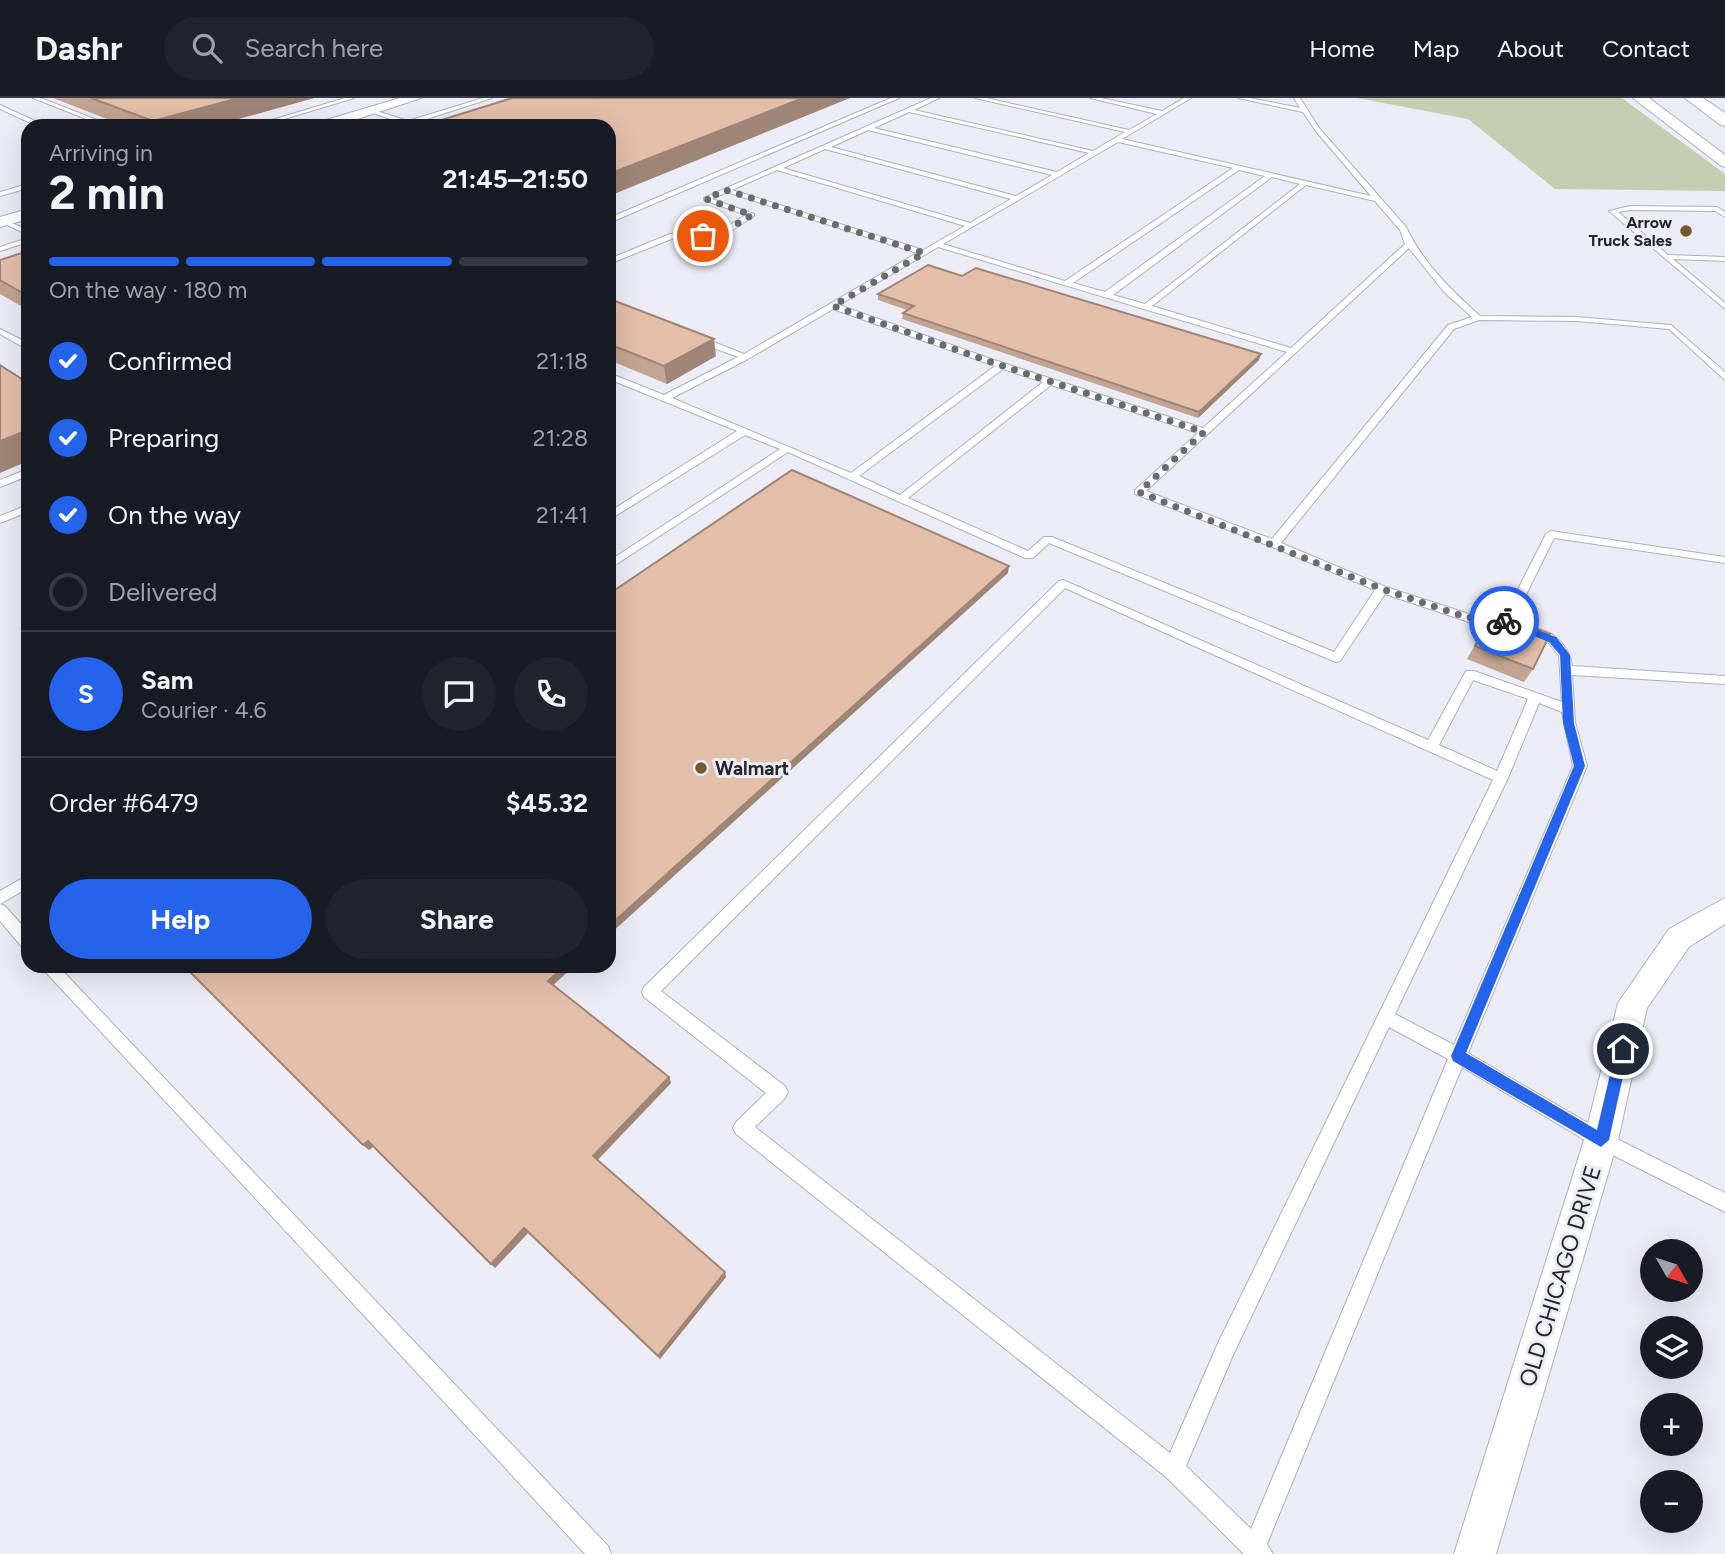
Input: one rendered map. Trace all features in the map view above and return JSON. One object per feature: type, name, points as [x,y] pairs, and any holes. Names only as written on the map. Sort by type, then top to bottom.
[{"type":"highway","points":[[1693,98],[1725,121]]},
{"type":"street","points":[[344,119],[414,98]]},
{"type":"street","points":[[1640,98],[1725,162]]},
{"type":"street","points":[[2,222],[21,216]]},
{"type":"street","name":"OLD CHICAGO DRIVE","points":[[1475,1554],[1601,1140],[1633,1003],[1679,938],[1725,910]]},
{"type":"lane","points":[[36,98],[90,119]]},
{"type":"lane","points":[[279,119],[351,98]]},
{"type":"lane","points":[[421,119],[489,98]]},
{"type":"lane","points":[[616,218],[896,98]]},
{"type":"lane","points":[[616,259],[673,236],[703,236],[725,231],[752,215],[706,199],[936,98]]},
{"type":"lane","points":[[978,98],[1132,132]]},
{"type":"lane","points":[[1093,98],[1163,113]]},
{"type":"lane","points":[[663,398],[745,357],[1188,98]]},
{"type":"lane","points":[[1241,98],[1304,110]]},
{"type":"lane","points":[[1297,98],[1376,199],[1403,229],[1409,244],[1447,290],[1478,318]]},
{"type":"lane","points":[[0,107],[26,119]]},
{"type":"lane","points":[[908,110],[1095,153]]},
{"type":"lane","points":[[370,111],[395,119]]},
{"type":"lane","points":[[868,128],[1058,174]]},
{"type":"lane","points":[[1118,140],[1376,199]]},
{"type":"lane","points":[[825,147],[1016,198]]},
{"type":"lane","points":[[1067,283],[1239,167]]},
{"type":"lane","points":[[777,168],[970,225]]},
{"type":"lane","points":[[1107,295],[1272,174]]},
{"type":"lane","points":[[1146,307],[1306,183]]},
{"type":"lane","points":[[0,194],[21,188]]},
{"type":"lane","points":[[726,190],[924,253]]},
{"type":"lane","points":[[1725,215],[1717,209],[1630,208],[1612,211],[1725,307]]},
{"type":"lane","points":[[2,222],[21,230]]},
{"type":"lane","points":[[0,249],[21,243]]},
{"type":"lane","points":[[1409,244],[1139,492],[1382,589],[1469,618],[1483,613],[1553,640],[1565,655],[1567,709],[1580,766],[1458,1056],[1258,1551],[1174,1469],[742,1128],[779,1092],[650,992],[1063,583],[1501,778]]},
{"type":"lane","points":[[938,245],[1293,351]]},
{"type":"lane","points":[[1666,257],[1725,259]]},
{"type":"lane","points":[[833,306],[1001,366],[1204,432]]},
{"type":"lane","points":[[1274,544],[1451,327],[1478,318],[1577,319],[1671,327],[1725,377]]},
{"type":"lane","points":[[0,331],[21,343]]},
{"type":"lane","points":[[683,333],[745,357]]},
{"type":"lane","points":[[850,477],[1001,366]]},
{"type":"lane","points":[[616,379],[786,449],[1029,556],[1048,538],[1336,657],[1382,589]]},
{"type":"lane","points":[[901,499],[1049,382]]},
{"type":"lane","points":[[616,513],[744,431]]},
{"type":"lane","points":[[616,561],[786,449]]},
{"type":"lane","points":[[0,484],[21,475]]},
{"type":"lane","points":[[0,520],[21,511]]},
{"type":"lane","points":[[1507,622],[1551,534],[1725,560]]},
{"type":"lane","points":[[1565,670],[1725,680]]},
{"type":"lane","points":[[1431,747],[1470,674],[1567,709]]},
{"type":"lane","points":[[1174,1469],[1226,1348],[1501,778],[1535,697]]},
{"type":"lane","points":[[0,898],[21,885]]},
{"type":"lane","points":[[0,910],[21,935]]},
{"type":"lane","points":[[55,973],[600,1554]]},
{"type":"lane","points":[[1386,1017],[1601,1140],[1725,1203]]},
{"type":"green space","points":[[1357,98],[1622,98],[1725,174],[1725,191],[1555,189],[1468,119]]},
{"type":"building","points":[[91,98],[239,98],[160,119],[148,119]]},
{"type":"building","points":[[512,98],[803,98],[616,171],[616,119],[444,119]]},
{"type":"building","points":[[21,253],[21,292],[0,280],[0,260]]},
{"type":"building","points":[[928,265],[962,276],[976,268],[1261,354],[1199,412],[903,313],[914,306],[878,294]]},
{"type":"building","points":[[616,301],[714,339],[664,366],[616,347]]},
{"type":"building","points":[[0,365],[21,378],[21,433],[0,441]]},
{"type":"building","name":"Walmart","points":[[792,470],[1009,566],[616,920],[616,589]]},
{"type":"building","points":[[1493,613],[1550,634],[1533,669],[1475,646]]},
{"type":"building","points":[[191,973],[557,973],[548,981],[669,1077],[593,1156],[725,1272],[658,1356],[524,1228],[491,1264],[368,1141],[363,1145]]},
{"type":"way so far","points":[[703,236],[725,231],[752,215],[706,199],[726,190],[924,253],[833,306],[991,362],[1204,432],[1139,492],[1382,589],[1469,618],[1483,613],[1504,621]]},
{"type":"place","name":"Arrow Truck Sales","points":[[1686,231]]},
{"type":"place","name":"Walmart","points":[[701,768]]},
{"type":"route","points":[[1504,621],[1553,640],[1565,655],[1569,723],[1580,766],[1458,1056],[1601,1140],[1623,1049]]}]
